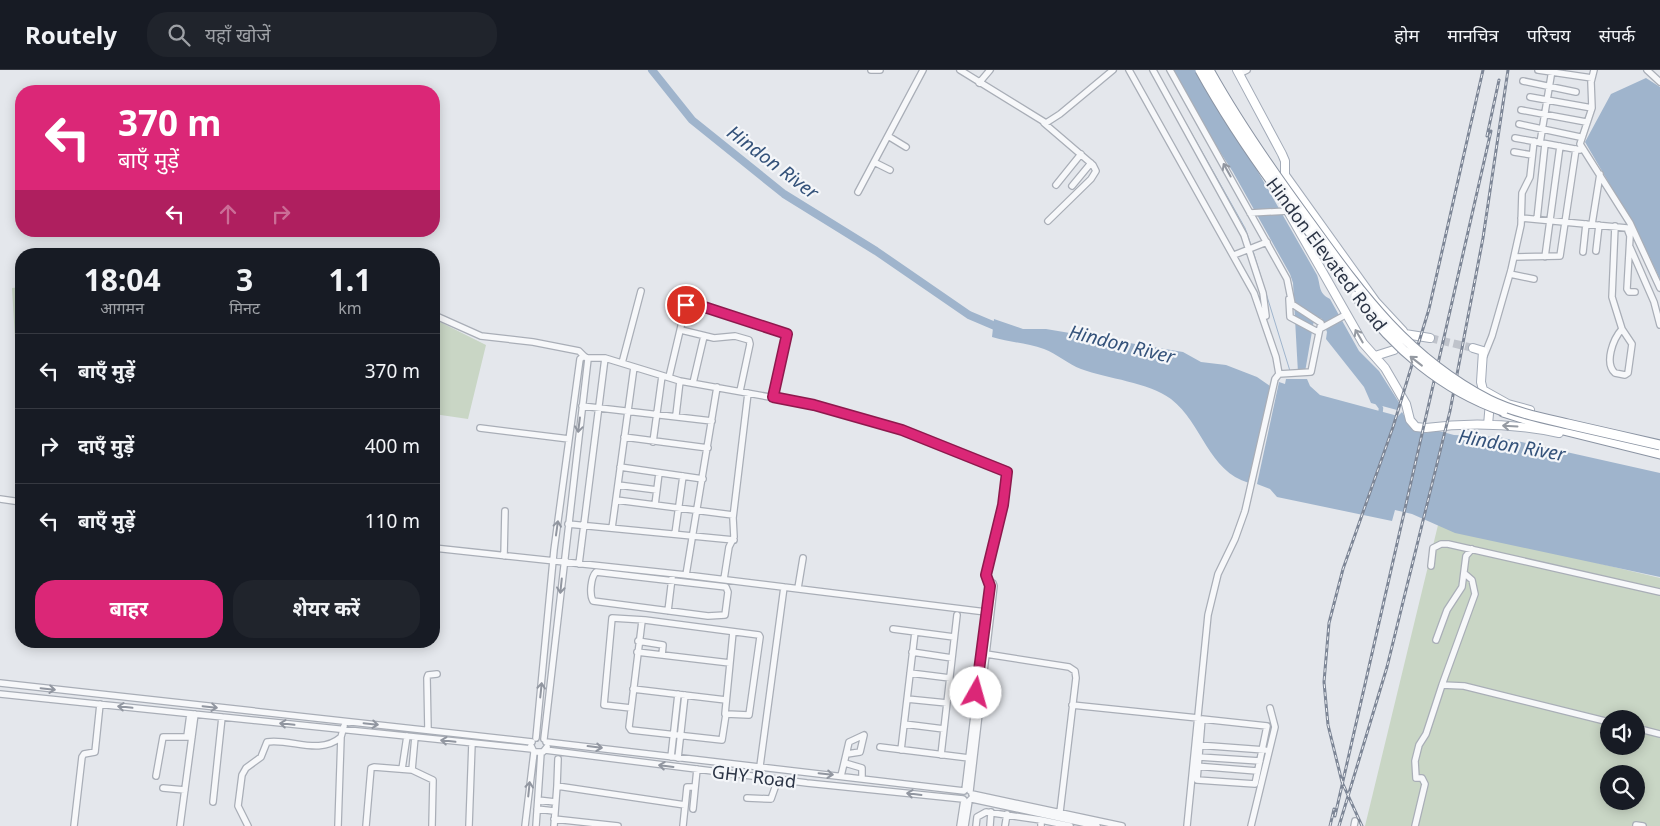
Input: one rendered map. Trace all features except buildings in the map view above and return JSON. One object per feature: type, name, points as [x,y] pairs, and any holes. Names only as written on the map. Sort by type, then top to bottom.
[{"type":"highway","name":"Hindon Elevated Road","points":[[1200,70],[1214,95],[1284,199],[1371,317],[1404,352],[1445,383],[1488,406],[1547,426],[1660,455]]},
{"type":"highway","name":"Hindon Elevated Road","points":[[1209,70],[1233,112],[1277,178],[1367,300],[1404,339],[1447,375],[1490,400],[1516,410],[1660,444]]},
{"type":"main road","points":[[1238,72],[1282,154],[1286,175],[1376,302],[1405,334],[1430,338]]},
{"type":"main road","points":[[1286,175],[1276,192],[1311,249],[1345,316],[1363,343],[1385,368],[1406,404],[1410,420],[1416,426],[1523,426],[1660,455]]},
{"type":"main road","points":[[1311,249],[1330,236]]},
{"type":"main road","points":[[1375,356],[1394,350],[1405,334]]},
{"type":"main road","points":[[1473,348],[1483,351],[1481,382],[1483,390],[1508,404],[1660,444]]},
{"type":"main road","points":[[1488,425],[1491,395]]},
{"type":"street","points":[[870,70],[880,70]]},
{"type":"street","points":[[858,192],[923,70]]},
{"type":"street","points":[[960,70],[1044,123],[1095,168],[1095,175],[1048,221]]},
{"type":"street","points":[[979,83],[990,70]]},
{"type":"street","points":[[1044,123],[1051,121],[1113,70]]},
{"type":"street","points":[[1129,70],[1254,293],[1281,374],[1274,386],[1252,486],[1235,538],[1218,574],[1211,599],[1203,651],[1196,766],[1187,826]]},
{"type":"street","points":[[1153,70],[1237,220],[1263,293],[1265,322]]},
{"type":"street","points":[[1170,70],[1252,213],[1264,243],[1286,279],[1293,306],[1320,321],[1313,368],[1309,374],[1281,374]]},
{"type":"street","points":[[1238,72],[1247,70]]},
{"type":"street","points":[[1538,70],[1592,78]]},
{"type":"street","points":[[1594,70],[1592,78],[1592,108],[1580,137],[1580,146],[1600,174],[1630,223],[1660,288]]},
{"type":"street","points":[[1647,70],[1660,82]]},
{"type":"street","points":[[1537,219],[1540,142],[1552,71]]},
{"type":"street","points":[[1523,81],[1576,92]]},
{"type":"street","points":[[1530,97],[1592,108]]},
{"type":"street","points":[[1521,110],[1586,122]]},
{"type":"street","points":[[1519,124],[1580,137]]},
{"type":"street","points":[[888,136],[906,147]]},
{"type":"street","points":[[1515,138],[1584,151]]},
{"type":"street","points":[[1484,356],[1492,336],[1510,274],[1521,218],[1522,193],[1530,177],[1532,155],[1540,142]]},
{"type":"street","points":[[1546,257],[1560,146]]},
{"type":"street","points":[[1514,256],[1560,256],[1576,150]]},
{"type":"street","points":[[1514,152],[1532,155]]},
{"type":"street","points":[[1056,186],[1081,154]]},
{"type":"street","points":[[874,162],[890,170]]},
{"type":"street","points":[[1072,186],[1091,163]]},
{"type":"street","points":[[1583,252],[1592,224],[1600,174]]},
{"type":"street","points":[[1252,213],[1286,211]]},
{"type":"street","points":[[1521,218],[1615,226],[1629,230],[1630,245],[1627,289],[1629,292],[1635,292]]},
{"type":"street","points":[[1592,224],[1596,251]]},
{"type":"street","points":[[1615,226],[1611,289],[1614,308],[1622,330],[1632,344],[1628,373],[1625,375],[1615,374],[1612,368],[1611,354],[1614,340],[1622,330]]},
{"type":"street","points":[[1234,255],[1264,243]]},
{"type":"street","points":[[1630,245],[1654,302],[1660,325]]},
{"type":"street","points":[[1510,274],[1534,279]]},
{"type":"street","points":[[622,363],[641,291]]},
{"type":"street","points":[[1289,296],[1288,308],[1291,318],[1318,330]]},
{"type":"street","points":[[669,377],[686,305],[690,303],[786,333],[787,337],[773,397]]},
{"type":"street","points":[[1318,330],[1345,316]]},
{"type":"street","points":[[440,318],[475,334],[570,349],[580,352],[586,357]]},
{"type":"street","points":[[680,330],[718,338],[737,337],[750,342],[740,391]]},
{"type":"street","points":[[693,383],[704,336]]},
{"type":"street","points":[[525,826],[538,751],[545,741],[586,357]]},
{"type":"street","points":[[536,826],[538,751],[534,740],[553,562],[569,439],[580,360],[586,357],[605,358],[680,381],[814,405],[902,430],[1006,470],[1008,475],[1003,505],[986,575],[990,586],[969,758],[966,826]]},
{"type":"street","points":[[579,564],[605,358]]},
{"type":"street","points":[[612,528],[634,367]]},
{"type":"street","points":[[653,442],[662,376]]},
{"type":"street","points":[[676,415],[680,381]]},
{"type":"street","points":[[686,575],[717,387]]},
{"type":"street","points":[[724,579],[729,547],[734,540],[733,514],[748,393]]},
{"type":"street","points":[[582,406],[712,420]]},
{"type":"street","points":[[480,428],[569,439]]},
{"type":"street","points":[[624,438],[708,448]]},
{"type":"street","points":[[620,467],[703,479]]},
{"type":"street","points":[[655,505],[659,473]]},
{"type":"street","points":[[675,534],[683,476]]},
{"type":"street","points":[[618,485],[657,490]]},
{"type":"street","points":[[0,499],[15,501]]},
{"type":"street","points":[[616,500],[733,514]]},
{"type":"street","points":[[504,556],[505,511]]},
{"type":"street","points":[[568,524],[734,540]]},
{"type":"street","points":[[1431,566],[1433,549],[1438,545],[1444,544],[1660,592]]},
{"type":"street","points":[[440,549],[724,579],[986,612]]},
{"type":"street","points":[[1436,640],[1446,610],[1462,587],[1466,556],[1472,549]]},
{"type":"street","points":[[798,588],[802,558]]},
{"type":"street","points":[[596,572],[672,580],[726,587],[728,592],[726,615],[722,617],[668,611],[593,602],[591,596],[593,576],[596,572]]},
{"type":"street","points":[[1415,826],[1426,784],[1422,778],[1416,778],[1415,761],[1475,594],[1472,580],[1464,573]]},
{"type":"street","points":[[668,611],[673,574]]},
{"type":"street","points":[[960,826],[967,796],[986,654],[994,585],[990,586]]},
{"type":"street","points":[[760,766],[784,587]]},
{"type":"street","points":[[940,755],[957,615]]},
{"type":"street","points":[[631,708],[604,705],[612,618],[758,635],[760,638],[749,715],[725,714]]},
{"type":"street","points":[[642,620],[638,641],[630,730],[722,740],[733,632]]},
{"type":"street","points":[[893,629],[954,637]]},
{"type":"street","points":[[901,750],[914,632]]},
{"type":"street","points":[[638,641],[663,645],[662,655]]},
{"type":"street","points":[[637,652],[730,663]]},
{"type":"street","points":[[912,652],[952,658]]},
{"type":"street","points":[[986,654],[1072,668],[1076,678],[1060,812]]},
{"type":"street","points":[[910,673],[950,678]]},
{"type":"street","points":[[428,730],[427,678],[428,675],[437,674]]},
{"type":"street","name":"GHY Road","points":[[0,683],[345,722],[545,741],[678,758],[760,766],[862,778],[967,796]]},
{"type":"street","points":[[1442,685],[1464,686],[1600,720]]},
{"type":"street","points":[[633,689],[726,700]]},
{"type":"street","name":"GHY Road","points":[[0,694],[408,736],[778,779],[967,796]]},
{"type":"street","points":[[671,757],[678,694]]},
{"type":"street","points":[[678,758],[685,695]]},
{"type":"street","points":[[907,699],[947,703]]},
{"type":"street","points":[[74,826],[82,757],[84,754],[95,752],[100,704]]},
{"type":"street","points":[[1072,705],[1198,718]]},
{"type":"street","points":[[1251,826],[1260,771],[1260,761],[1267,726],[1202,719],[1197,745],[1199,757],[1196,766],[1197,780],[1255,784],[1260,771],[1270,751],[1275,727],[1270,708]]},
{"type":"street","points":[[180,826],[192,714]]},
{"type":"street","points":[[213,802],[222,717]]},
{"type":"street","points":[[248,826],[238,806],[242,775],[246,768],[261,757],[267,742],[319,745],[332,743],[340,737],[344,730],[345,722]]},
{"type":"street","points":[[904,724],[944,729]]},
{"type":"street","points":[[1645,730],[1660,734]]},
{"type":"street","points":[[156,776],[163,737],[190,736]]},
{"type":"street","points":[[402,769],[408,736]]},
{"type":"street","points":[[338,826],[340,737]]},
{"type":"street","points":[[412,770],[415,737]]},
{"type":"street","points":[[469,826],[472,743]]},
{"type":"street","points":[[1197,745],[1270,751]]},
{"type":"street","points":[[880,747],[969,758]]},
{"type":"street","points":[[841,776],[847,754]]},
{"type":"street","points":[[1199,757],[1260,761]]},
{"type":"street","points":[[554,826],[558,759]]},
{"type":"street","points":[[845,764],[862,768],[862,778]]},
{"type":"street","points":[[1196,766],[1260,771]]},
{"type":"street","points":[[366,826],[371,768],[412,770],[434,781],[432,826]]},
{"type":"street","points":[[693,809],[698,769]]},
{"type":"street","points":[[747,798],[772,799],[778,779]]},
{"type":"street","points":[[557,786],[685,805]]},
{"type":"street","points":[[683,826],[688,786],[695,787]]},
{"type":"street","points":[[163,788],[185,790]]},
{"type":"street","points":[[967,796],[1060,812],[1122,826]]},
{"type":"street","points":[[967,796],[1097,826]]},
{"type":"street","points":[[538,800],[555,802]]},
{"type":"street","points":[[537,809],[554,811]]},
{"type":"street","points":[[990,826],[991,812]]},
{"type":"street","points":[[976,826],[980,814],[991,812],[1041,823],[1070,826]]},
{"type":"street","points":[[1006,826],[1007,814]]},
{"type":"street","points":[[554,818],[618,826]]},
{"type":"green space","points":[[12,288],[15,288],[15,339]]},
{"type":"green space","points":[[440,322],[486,345],[468,419],[440,415]]},
{"type":"green space","points":[[1438,525],[1660,578],[1660,826],[1365,826]]},
{"type":"water","points":[[1172,70],[1200,70],[1317,275],[1323,294],[1330,299],[1359,351],[1379,371],[1400,404],[1397,410],[1371,403],[1364,387],[1326,339],[1327,332],[1321,318],[1314,320],[1305,372],[1298,373],[1293,283],[1290,274],[1233,172],[1197,117]]},
{"type":"water","points":[[1646,78],[1660,87],[1660,279],[1637,231],[1585,142],[1611,94]]},
{"type":"water","points":[[994,319],[1023,329],[1046,329],[1183,352],[1201,362],[1226,365],[1257,377],[1270,386],[1249,483],[1235,477],[1224,468],[1215,458],[1182,409],[1162,393],[1081,369],[1044,349],[992,337]]},
{"type":"water","points":[[1286,379],[1307,379],[1310,386],[1320,395],[1398,416],[1402,412],[1410,425],[1427,433],[1435,430],[1454,435],[1499,437],[1660,473],[1660,577],[1455,533],[1412,514],[1395,510],[1392,521],[1277,497],[1270,489],[1257,484],[1279,382],[1285,384]]},
{"type":"waterway","name":"Hindon River","points":[[652,70],[692,120],[784,194],[876,251],[969,315],[1002,329]]},
{"type":"waterway","points":[[1161,79],[1245,228],[1251,245]]},
{"type":"waterway","points":[[1253,251],[1290,371]]},
{"type":"waterway","points":[[1376,401],[1381,408],[1380,417]]},
{"type":"tunnel","points":[[1430,338],[1473,348]]},
{"type":"railway","points":[[1362,826],[1342,782],[1328,725],[1324,682],[1329,623],[1343,569],[1393,427],[1429,309],[1483,70]]},
{"type":"railway","points":[[1339,826],[1387,667],[1450,411],[1483,238],[1508,70]]},
{"type":"railway","points":[[1487,136],[1499,80]]},
{"type":"railway","points":[[1335,816],[1491,131]]},
{"type":"railway","points":[[1330,826],[1334,809]]},
{"type":"route","points":[[686,305],[692,303],[780,330],[787,334],[773,397],[814,405],[882,426],[902,430],[1006,470],[1008,475],[1003,505],[986,575],[986,581],[990,586],[976,693]]}]
